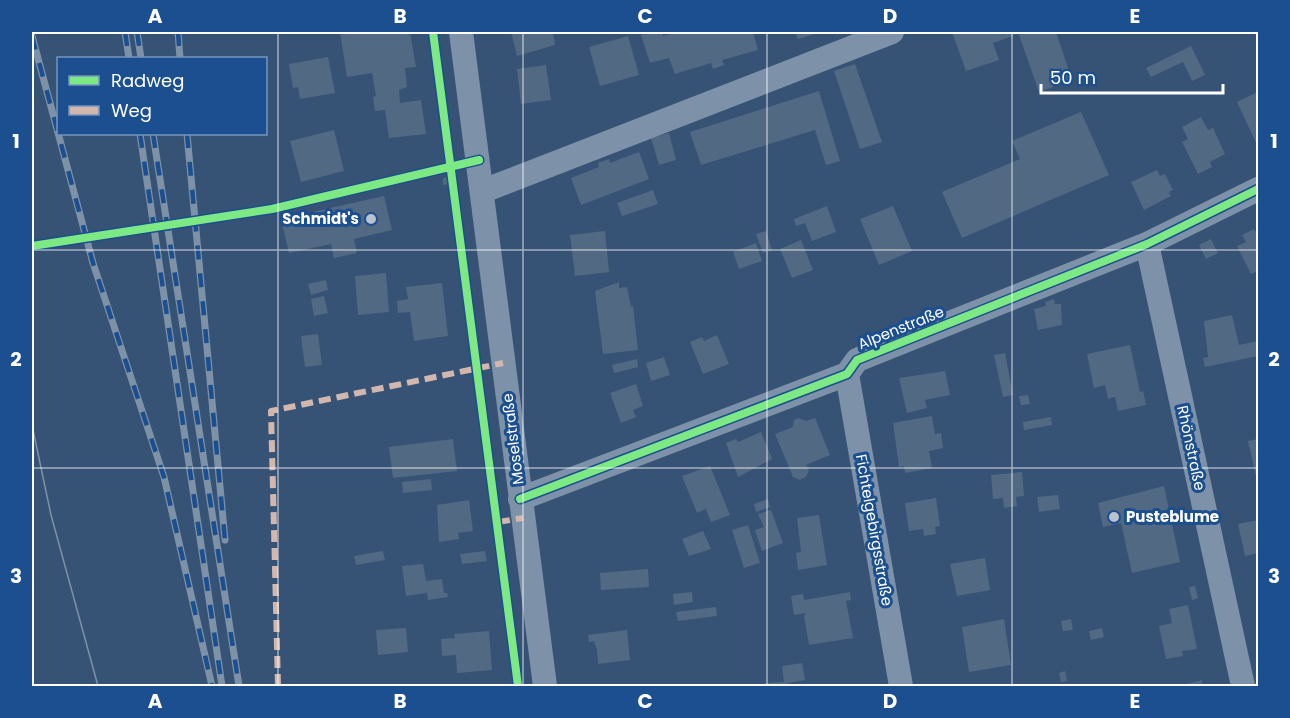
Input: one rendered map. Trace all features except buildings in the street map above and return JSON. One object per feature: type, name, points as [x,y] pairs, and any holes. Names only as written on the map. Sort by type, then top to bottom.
[{"type":"street","name":"Moselstraße","points":[[461,32],[545,687]]},
{"type":"street","points":[[483,191],[892,32]]},
{"type":"street","name":"Alpenstraße","points":[[520,499],[847,374],[857,360],[1147,244],[1258,189]]},
{"type":"street","name":"Rhönstraße","points":[[1147,244],[1243,687]]},
{"type":"street","name":"Fichtelgebirgsstraße","points":[[847,374],[901,687]]},
{"type":"tram line","points":[[32,425],[51,515],[98,686]]},
{"type":"railway","points":[[125,32],[129,57]]},
{"type":"railway","points":[[137,32],[141,57]]},
{"type":"railway","points":[[178,32],[180,57]]},
{"type":"railway","points":[[32,36],[57,129]]},
{"type":"railway","points":[[59,135],[93,263],[164,477],[212,686]]},
{"type":"railway","points":[[140,135],[222,686]]},
{"type":"railway","points":[[153,135],[239,686]]},
{"type":"railway","points":[[187,135],[225,540]]},
{"type":"marked path","points":[[278,686],[271,411],[503,363]]},
{"type":"marked path","points":[[498,522],[523,518]]},
{"type":"cycle path","points":[[433,32],[518,686]]},
{"type":"cycle path","points":[[32,246],[272,209],[479,160]]},
{"type":"cycle path","points":[[520,499],[847,374],[857,360],[1147,244],[1258,189]]},
{"type":"place","name":"Schmidt's","points":[[371,219]]},
{"type":"place","name":"Pusteblume","points":[[1114,517]]}]
